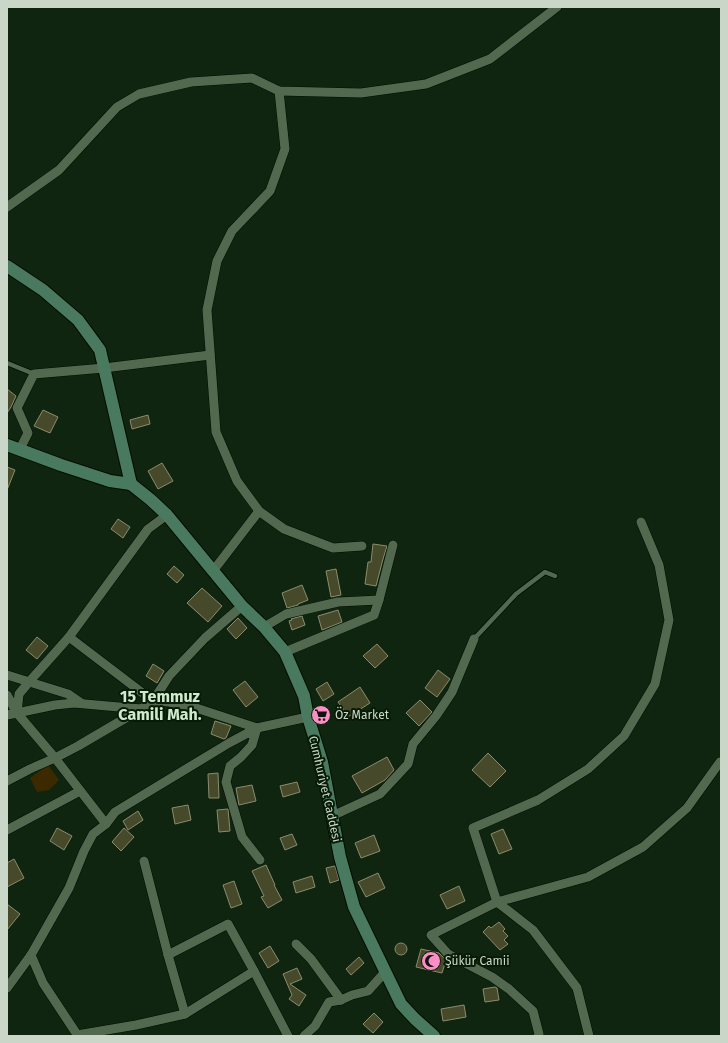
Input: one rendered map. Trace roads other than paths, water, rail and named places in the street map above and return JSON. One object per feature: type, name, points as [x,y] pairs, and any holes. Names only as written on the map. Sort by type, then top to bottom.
[{"type":"street","points":[[7,207],[60,170],[117,107],[139,94],[191,82],[252,78],[279,91],[362,93],[426,84],[490,59],[557,7]]},
{"type":"street","points":[[279,91],[285,149],[270,191],[232,230],[217,261],[206,310],[216,432],[237,481],[258,511],[284,529],[333,548],[362,546]]},
{"type":"street","points":[[7,266],[43,290],[78,320],[100,350],[131,484],[110,481],[61,466],[7,445]]},
{"type":"street","points":[[20,449],[28,433],[17,408],[34,374],[104,368],[210,355]]},
{"type":"street","name":"Cumhuriyet Caddesi","points":[[131,484],[151,500],[166,515],[242,606],[264,627],[285,652],[304,696],[308,717],[322,762],[340,857],[354,907],[401,1004],[434,1036]]},
{"type":"street","points":[[213,571],[258,511]]},
{"type":"street","points":[[17,713],[19,694],[69,637],[148,529],[166,515]]},
{"type":"street","points":[[589,1036],[577,988],[533,930],[497,902],[473,828],[538,800],[588,769],[624,736],[655,684],[669,620],[659,565],[641,522]]},
{"type":"street","points":[[285,652],[374,614],[393,545]]},
{"type":"street","points":[[264,627],[286,614],[338,602],[378,600]]},
{"type":"street","points":[[7,782],[30,768],[55,758],[78,746],[153,701],[169,676],[205,638],[242,606]]},
{"type":"street","points":[[69,637],[153,701],[169,702],[193,707],[257,728]]},
{"type":"street","points":[[332,816],[380,794],[408,764],[413,744],[436,716],[452,692],[474,639]]},
{"type":"street","points":[[7,675],[68,694],[83,703]]},
{"type":"street","points":[[7,695],[17,713],[55,758],[106,824]]},
{"type":"street","points":[[7,715],[74,702],[141,709]]},
{"type":"street","points":[[7,988],[31,955],[69,888],[84,850],[93,834],[106,824],[115,812],[257,728],[308,717]]},
{"type":"street","points":[[257,728],[252,744],[241,757],[230,766],[226,782],[242,837],[260,860]]},
{"type":"street","points":[[538,1036],[539,1034],[533,1011],[509,989],[492,977],[448,954],[431,935],[497,902],[588,877],[643,847],[687,808],[721,763]]},
{"type":"street","points":[[7,830],[80,791]]},
{"type":"street","points":[[144,861],[185,1014]]},
{"type":"street","points":[[168,955],[228,924],[288,1036]]},
{"type":"street","points":[[296,944],[311,959],[341,1000]]},
{"type":"street","points":[[31,955],[43,982],[78,1035],[185,1014],[254,971]]},
{"type":"street","points":[[304,1036],[315,1026],[329,1002],[341,1000],[352,995],[368,991],[385,972]]},
{"type":"lane","points":[[7,363],[34,374]]},
{"type":"lane","points":[[474,639],[516,594],[546,572],[555,576]]},
{"type":"place","name":"Öz Market","points":[[321,715]]},
{"type":"place","name":"Şükür Camii","points":[[431,961]]},
{"type":"district","name":"15 Temmuz Camili Mah.","points":[[160,705]]}]
